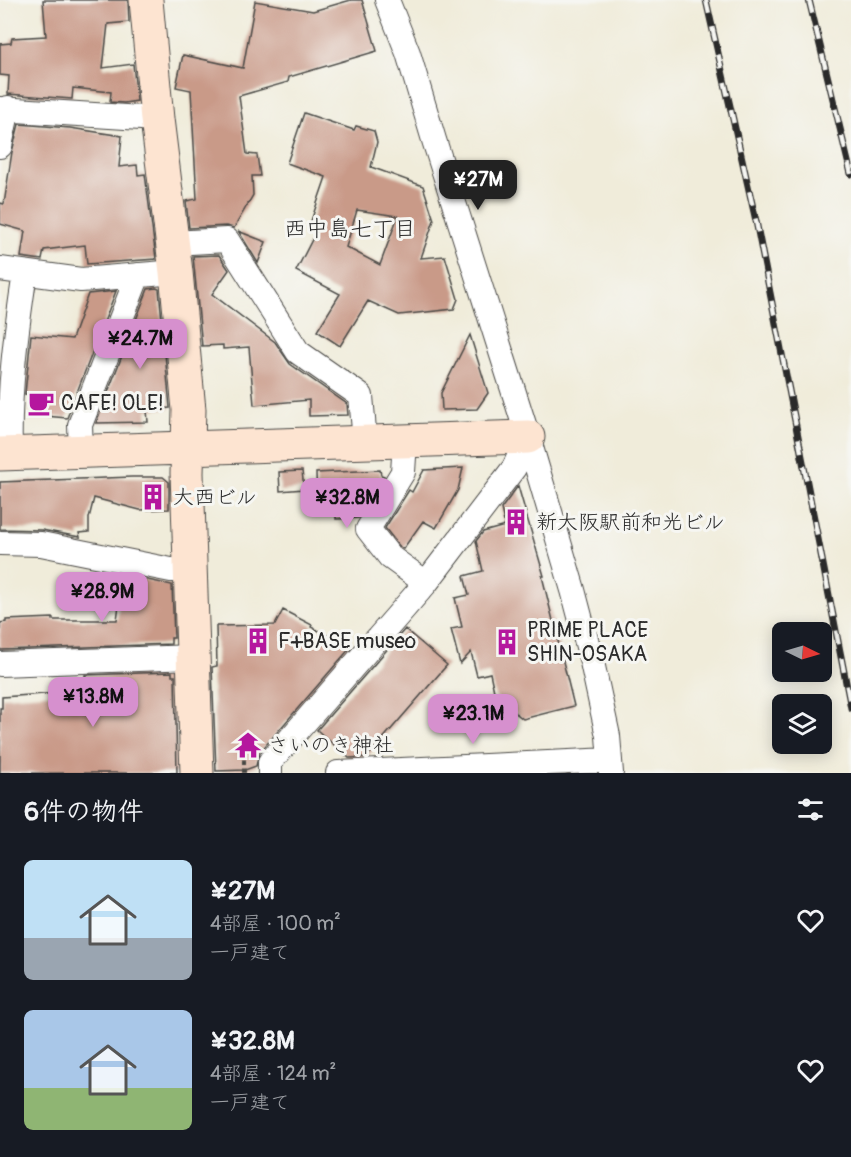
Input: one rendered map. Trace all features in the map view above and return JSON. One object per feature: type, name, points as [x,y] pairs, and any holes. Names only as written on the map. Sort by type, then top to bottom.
[{"type":"street","points":[[146,0],[189,410],[190,570],[197,773]]},
{"type":"street","points":[[338,773],[611,766],[608,736],[592,662],[528,436],[408,53],[387,0]]},
{"type":"street","points":[[0,146],[4,109],[158,119]]},
{"type":"street","points":[[0,269],[81,280],[138,275],[174,257],[227,240],[298,352],[361,396],[364,442]]},
{"type":"street","points":[[25,273],[15,337],[5,454],[528,436]]},
{"type":"street","points":[[81,451],[80,425],[138,275]]},
{"type":"street","points":[[270,773],[270,762],[426,583],[513,468],[528,436]]},
{"type":"street","points":[[405,441],[403,472],[368,530],[390,557],[426,583]]},
{"type":"street","points":[[0,543],[41,544],[171,570],[190,570]]},
{"type":"street","points":[[0,664],[193,657]]},
{"type":"path","points":[[244,747],[244,773]]},
{"type":"building","points":[[43,0],[128,0],[129,22],[108,24],[103,68],[133,64],[137,101],[110,102],[111,92],[73,88],[72,99],[8,94],[9,76],[0,75],[0,44],[11,43],[12,38],[46,36]]},
{"type":"building","points":[[351,0],[362,0],[377,51],[289,77],[288,82],[239,96],[247,154],[257,155],[260,176],[252,176],[253,195],[234,228],[226,226],[189,228],[186,201],[197,199],[191,90],[176,87],[183,55],[243,68],[255,1],[313,11]]},
{"type":"building","points":[[304,113],[354,130],[356,126],[374,131],[377,142],[371,167],[423,186],[434,220],[421,258],[445,256],[458,299],[454,309],[399,315],[368,301],[340,346],[317,331],[340,294],[296,271],[319,226],[310,224],[326,177],[287,163]],"holes":[[[357,210],[398,216],[380,265],[346,247]]]},
{"type":"building","points":[[19,124],[70,128],[122,136],[119,167],[137,165],[138,175],[145,174],[156,259],[87,264],[85,245],[44,250],[42,260],[21,257],[25,231],[0,224],[0,203],[4,204]]},
{"type":"building","points":[[239,232],[266,242],[258,263]]},
{"type":"building","points":[[219,255],[229,270],[212,294],[275,342],[290,364],[347,404],[348,415],[309,416],[309,400],[254,405],[249,347],[223,349],[223,345],[202,346],[193,256]]},
{"type":"building","points":[[148,289],[159,289],[170,408],[147,410],[148,422],[96,423]]},
{"type":"building","points":[[116,291],[67,418],[34,415],[35,395],[25,394],[31,335],[72,339],[88,294]]},
{"type":"building","points":[[470,335],[488,393],[477,409],[442,410],[441,393]]},
{"type":"building","points":[[463,468],[458,490],[436,528],[423,521],[403,549],[400,547],[385,528],[409,490],[412,492],[424,470]]},
{"type":"building","points":[[380,470],[381,475],[384,476],[358,518],[336,519],[336,511],[322,512],[321,501],[317,501],[316,473]]},
{"type":"building","points":[[302,471],[304,489],[280,491],[279,472]]},
{"type":"building","points":[[163,477],[169,482],[169,509],[140,510],[94,498],[89,518],[89,532],[79,533],[80,537],[42,530],[0,529],[0,482]]},
{"type":"building","name":"PRIME PLACE SHIN-OSAKA","points":[[518,486],[544,576],[542,576],[574,706],[523,719],[495,696],[490,673],[477,676],[471,652],[460,664],[451,629],[462,627],[455,598],[469,595],[464,576],[483,571],[476,541],[483,532],[505,526],[501,509]]},
{"type":"building","points":[[123,575],[172,585],[174,638],[171,638],[171,644],[0,650],[0,623],[6,620],[53,618],[53,620],[117,620]]},
{"type":"building","points":[[283,610],[351,647],[259,753],[256,766],[245,770],[216,771],[212,667],[217,666],[216,626],[275,625]]},
{"type":"building","points":[[405,629],[447,665],[367,757],[349,758],[317,730]]},
{"type":"building","points":[[172,672],[172,676],[175,676],[177,773],[0,773],[2,697],[86,691],[85,675]]},
{"type":"railway","points":[[706,0],[756,221],[851,708]]},
{"type":"railway","points":[[809,0],[851,174]]},
{"type":"place","name":"CAFE! OLE!","points":[[41,403]]},
{"type":"place","name":"大西ビル","points":[[153,497]]},
{"type":"place","name":"新大阪駅前和光ビル","points":[[516,522]]},
{"type":"place","name":"F+BASE museo","points":[[258,641]]},
{"type":"place","name":"PRIME PLACE SHIN-OSAKA","points":[[507,642]]},
{"type":"place","name":"さいのき神社","points":[[248,745]]},
{"type":"district","name":"西中島七丁目","points":[[350,229]]}]
